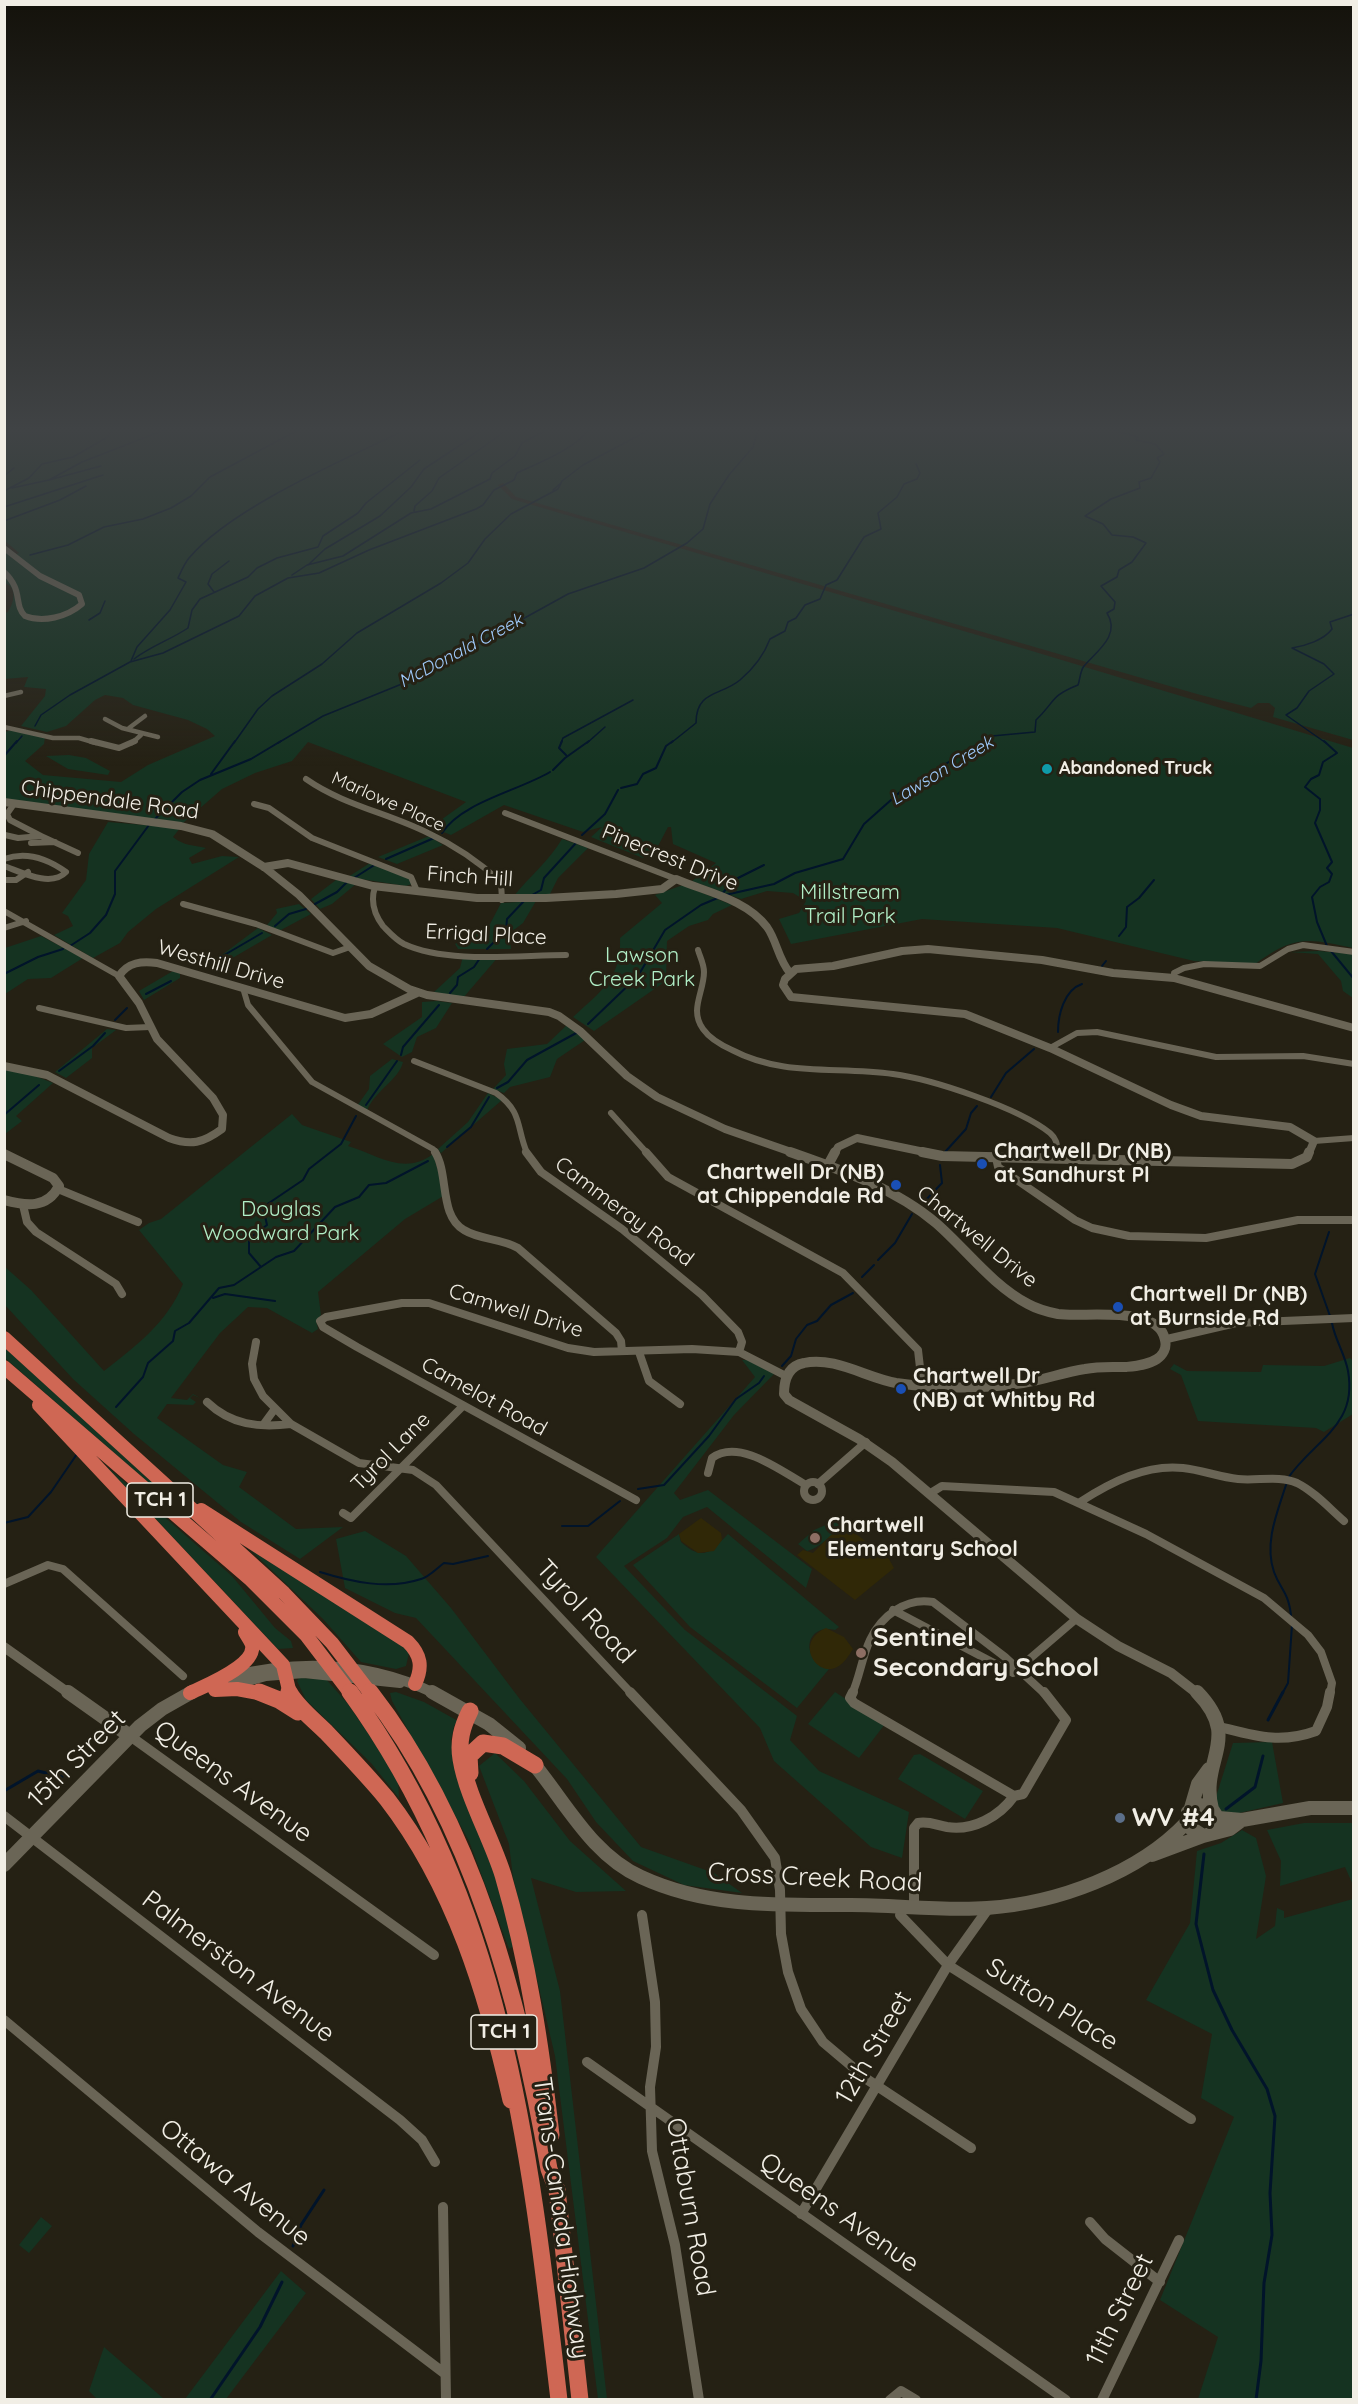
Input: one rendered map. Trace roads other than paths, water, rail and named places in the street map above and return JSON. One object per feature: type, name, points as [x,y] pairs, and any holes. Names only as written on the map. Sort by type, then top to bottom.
[{"type":"highway","points":[[4,1332],[48,1378]]},
{"type":"highway","name":"Trans-Canada Highway","points":[[4,1338],[284,1594],[332,1643],[374,1697],[429,1786],[482,1902],[514,2002],[532,2074],[549,2169],[556,2190],[580,2400]]},
{"type":"highway","points":[[4,1368],[284,1669],[288,1692],[355,1762],[390,1804],[423,1854],[453,1911],[477,1975],[498,2042],[541,2242]]},
{"type":"highway","name":"Trans-Canada Highway","points":[[4,1368],[233,1563],[310,1640],[353,1694],[399,1764],[454,1877],[477,1938],[498,2007],[515,2078],[541,2242],[559,2400]]},
{"type":"highway","points":[[130,1453],[198,1509],[408,1642],[416,1649],[422,1662],[415,1684]]},
{"type":"highway","points":[[189,1693],[240,1667],[252,1651],[248,1636],[206,1584]]},
{"type":"highway","points":[[215,1690],[232,1688],[258,1692],[289,1705],[317,1724]]},
{"type":"highway","points":[[470,1711],[460,1728],[458,1744],[464,1772],[481,1812]]},
{"type":"highway","points":[[535,1765],[495,1743],[477,1746],[469,1756],[481,1812],[508,1897],[532,1994],[544,2070],[556,2190]]},
{"type":"street","points":[[4,548],[46,580],[79,595],[82,604],[76,610],[59,617],[39,619],[24,615],[19,610],[17,588],[4,572]]},
{"type":"street","points":[[4,696],[21,692]]},
{"type":"street","points":[[129,728],[145,716]]},
{"type":"street","points":[[105,719],[120,728],[129,728],[141,735],[158,737]]},
{"type":"street","points":[[4,727],[60,739],[79,738],[109,748],[130,743],[141,735]]},
{"type":"street","name":"Marlowe Place","points":[[306,779],[325,792],[429,833],[480,864],[501,882],[502,900]]},
{"type":"street","name":"Chippendale Road","points":[[4,802],[181,826],[212,834],[264,867],[299,895],[379,973],[417,993],[549,1012],[561,1016],[585,1032],[626,1075],[667,1103],[693,1116],[828,1165]]},
{"type":"street","points":[[14,804],[7,817],[78,853]]},
{"type":"street","points":[[254,804],[269,808],[312,838],[411,877],[416,882],[417,891]]},
{"type":"street","name":"Pinecrest Drive","points":[[505,813],[676,879],[757,914],[769,928],[777,952],[790,973]]},
{"type":"street","points":[[5,835],[18,838],[41,836]]},
{"type":"street","points":[[31,843],[55,842]]},
{"type":"street","points":[[4,859],[17,855],[36,858],[66,872],[61,878],[54,880],[4,866]]},
{"type":"street","name":"Finch Hill","points":[[264,867],[284,861],[375,887],[502,900],[651,891],[662,889],[676,879]]},
{"type":"street","points":[[4,880],[16,880],[28,872]]},
{"type":"street","name":"Errigal Place","points":[[375,887],[372,897],[374,912],[397,939],[408,946],[438,952],[566,955]]},
{"type":"street","points":[[183,904],[256,924],[333,953],[350,947]]},
{"type":"street","points":[[4,911],[26,921],[119,976],[139,1003],[150,1027],[221,1110],[224,1126],[210,1139],[196,1144],[180,1143],[47,1075],[4,1066]]},
{"type":"street","points":[[4,928],[26,921]]},
{"type":"street","points":[[1174,978],[1174,973],[1187,964],[1245,969],[1260,967],[1291,947],[1322,947],[1353,952]]},
{"type":"street","points":[[1353,1028],[1174,978],[1113,973],[1042,960],[928,948],[902,951],[833,966],[806,967],[790,973],[783,985],[791,997],[964,1014],[1050,1048],[1171,1105],[1201,1116],[1290,1127],[1314,1142],[1353,1138]]},
{"type":"street","points":[[698,950],[704,974],[695,1007],[697,1017],[704,1030],[733,1051],[758,1063],[783,1070],[888,1073],[964,1095],[1050,1132],[1056,1140],[1059,1158]]},
{"type":"street","name":"Westhill Drive","points":[[119,976],[125,968],[146,962],[345,1018],[371,1014],[417,993]]},
{"type":"street","points":[[243,988],[248,1005],[312,1082],[433,1149],[442,1164],[452,1217],[457,1225],[469,1232],[504,1239],[518,1248],[616,1333],[621,1341],[622,1351]]},
{"type":"street","points":[[39,1008],[126,1028],[150,1027]]},
{"type":"street","points":[[1050,1048],[1068,1035],[1080,1031],[1216,1057],[1303,1056],[1353,1064]]},
{"type":"street","name":"Cammeray Road","points":[[414,1061],[496,1093],[508,1102],[520,1119],[527,1152],[534,1165],[582,1198],[697,1289],[738,1332],[742,1341],[739,1352]]},
{"type":"street","points":[[611,1113],[620,1120],[658,1168],[668,1177],[843,1273],[918,1350],[922,1385]]},
{"type":"street","name":"Chartwell Drive","points":[[1167,1339],[1157,1325],[1137,1316],[1060,1314],[1028,1304],[1000,1284],[909,1203],[828,1165],[838,1147],[857,1138],[942,1156],[1292,1164],[1307,1157],[1314,1142]]},
{"type":"street","points":[[4,1154],[56,1180],[58,1189],[42,1204],[23,1205],[4,1200]]},
{"type":"street","points":[[996,1158],[998,1167],[1046,1201],[1084,1224],[1110,1233],[1129,1236],[1206,1238],[1298,1220],[1353,1220]]},
{"type":"street","points":[[58,1189],[71,1191],[120,1217],[138,1222]]},
{"type":"street","points":[[23,1205],[27,1222],[36,1232],[116,1284],[122,1294]]},
{"type":"street","name":"Camwell Drive","points":[[320,1321],[326,1317],[390,1305],[429,1303],[458,1310],[568,1348],[594,1352],[692,1349],[739,1352]]},
{"type":"street","points":[[1218,1832],[1216,1813],[1207,1796],[1207,1784],[1219,1750],[1220,1727],[1213,1710],[1185,1682],[1096,1634],[1076,1619],[866,1442],[789,1400],[784,1394],[786,1376],[792,1368],[805,1362],[824,1363],[878,1379],[922,1385],[989,1387],[1026,1382],[1092,1367],[1148,1363],[1163,1353],[1167,1339],[1213,1326],[1253,1319],[1353,1318]]},
{"type":"street","name":"Camelot Road","points":[[320,1321],[327,1330],[636,1500]]},
{"type":"street","name":"Tyrol Road","points":[[256,1342],[253,1374],[258,1388],[274,1410],[291,1424],[359,1463],[401,1466],[421,1474],[444,1492],[741,1810],[764,1839],[775,1858],[781,1934],[788,1971],[801,2009],[823,2042],[878,2087],[971,2148]]},
{"type":"street","points":[[639,1352],[649,1381],[680,1404]]},
{"type":"street","points":[[739,1352],[786,1376]]},
{"type":"street","points":[[207,1402],[212,1408],[237,1422],[263,1425],[291,1424]]},
{"type":"street","name":"Tyrol Lane","points":[[343,1513],[351,1518],[463,1406]]},
{"type":"street","points":[[263,1425],[274,1410]]},
{"type":"street","points":[[708,1473],[708,1466],[714,1456],[720,1450],[726,1450],[757,1459],[806,1485],[818,1484],[866,1442]]},
{"type":"street","points":[[1080,1502],[1094,1491],[1137,1473],[1155,1469],[1181,1468],[1238,1479],[1292,1481],[1301,1485],[1344,1521]]},
{"type":"street","points":[[806,1485],[804,1492],[813,1498],[823,1493],[818,1484]]},
{"type":"street","points":[[929,1494],[942,1486],[1054,1492],[1080,1502],[1206,1564],[1264,1598],[1308,1635],[1321,1652],[1332,1683],[1327,1707],[1316,1731],[1294,1739],[1260,1737],[1220,1727]]},
{"type":"street","points":[[4,1584],[48,1565],[63,1569],[183,1676]]},
{"type":"street","points":[[914,1906],[914,1828],[918,1823],[927,1821],[950,1828],[976,1823],[1002,1811],[1014,1796],[1023,1794],[1066,1720],[1061,1710],[1019,1670],[933,1602],[921,1600],[893,1610],[868,1641],[860,1677],[850,1698],[854,1703],[1014,1796]]},
{"type":"street","points":[[893,1610],[1010,1672],[1019,1670],[1076,1619]]},
{"type":"street","name":"Queens Avenue","points":[[4,1647],[434,1955]]},
{"type":"street","name":"15th Street","points":[[189,1693],[215,1690],[284,1669]]},
{"type":"street","name":"15th Street","points":[[4,1865],[130,1736],[162,1709],[189,1693],[236,1675],[284,1669],[415,1684],[470,1711]]},
{"type":"street","name":"Cross Creek Road","points":[[470,1711],[497,1729],[535,1765],[588,1834],[640,1876],[710,1899],[780,1904],[988,1908],[1063,1894],[1147,1856],[1172,1850],[1203,1836]]},
{"type":"street","points":[[1214,1763],[1198,1784],[1186,1822],[1192,1831],[1203,1836],[1232,1828],[1242,1820]]},
{"type":"street","points":[[1191,1808],[1200,1805],[1216,1813],[1242,1820],[1310,1808],[1353,1808]]},
{"type":"street","name":"Palmerston Avenue","points":[[4,1816],[400,2120],[422,2140],[435,2162]]},
{"type":"street","name":"Cross Creek Road","points":[[1147,1856],[1176,1834],[1186,1822]]},
{"type":"street","name":"12th Street","points":[[801,2214],[948,1965],[988,1908]]},
{"type":"street","name":"Ottaburn Road","points":[[642,1915],[655,2002],[656,2046],[650,2108],[652,2151],[675,2245],[699,2400]]},
{"type":"street","name":"Sutton Place","points":[[900,1915],[948,1965],[1191,2119]]},
{"type":"street","name":"Ottawa Avenue","points":[[4,2020],[258,2232],[444,2373]]},
{"type":"street","name":"Queens Avenue","points":[[587,2062],[1066,2400]]},
{"type":"street","points":[[443,2207],[446,2400]]},
{"type":"street","points":[[1090,2222],[1105,2239],[1160,2282]]},
{"type":"street","name":"11th Street","points":[[1102,2400],[1179,2240]]},
{"type":"street","points":[[890,2400],[901,2391],[916,2400]]},
{"type":"waterway","points":[[30,555],[74,542]]},
{"type":"waterway","points":[[131,661],[137,647],[170,610],[186,582],[178,578],[189,558],[205,542]]},
{"type":"waterway","points":[[134,659],[188,628],[192,610],[200,599],[248,577],[257,568],[277,558],[318,547],[320,542]]},
{"type":"waterway","points":[[308,565],[336,542]]},
{"type":"waterway","points":[[308,565],[343,556],[365,542]]},
{"type":"waterway","points":[[35,726],[41,715],[70,695],[130,662],[163,653],[239,616],[255,596],[288,578],[319,573],[389,542]]},
{"type":"waterway","name":"McDonald Creek","points":[[234,743],[258,709],[272,696],[322,664],[357,633],[441,583],[468,563],[483,542]]},
{"type":"waterway","name":"McDonald Creek","points":[[278,743],[323,716],[414,679],[568,594],[644,568],[688,542]]},
{"type":"waterway","points":[[671,743],[696,723],[697,712],[705,699],[733,685],[745,676],[761,656],[770,639],[785,631],[788,622],[796,618],[805,605],[820,599],[826,585],[837,580],[861,542]]},
{"type":"waterway","name":"Lawson Creek","points":[[981,743],[992,736],[1035,732],[1036,720],[1057,696],[1078,685],[1083,668],[1106,642],[1111,628],[1111,621],[1107,613],[1114,609],[1115,602],[1101,586],[1117,577],[1119,570],[1132,562],[1146,543],[1144,542]]},
{"type":"waterway","points":[[214,592],[208,584],[212,574],[229,561]]},
{"type":"waterway","points":[[292,575],[308,565]]},
{"type":"waterway","points":[[89,620],[100,613],[105,601]]},
{"type":"waterway","points":[[1326,743],[1286,715],[1297,708],[1309,691],[1334,674],[1324,664],[1292,648],[1319,639],[1332,629],[1330,622],[1354,614]]},
{"type":"waterway","points":[[561,743],[563,738],[633,700]]},
{"type":"waterway","points":[[587,743],[605,727]]},
{"type":"waterway","points":[[16,743],[22,736]]},
{"type":"waterway","points":[[4,756],[17,741]]},
{"type":"waterway","name":"McDonald Creek","points":[[211,774],[235,741]]},
{"type":"waterway","name":"McDonald Creek","points":[[153,821],[182,792],[200,780],[251,759],[281,741]]},
{"type":"waterway","points":[[562,741],[559,748],[566,755]]},
{"type":"waterway","points":[[553,770],[565,758],[589,741]]},
{"type":"waterway","points":[[621,788],[637,784],[643,774],[656,768],[666,746],[673,741]]},
{"type":"waterway","name":"Lawson Creek","points":[[725,895],[774,884],[795,873],[843,859],[864,824],[900,792],[983,741]]},
{"type":"waterway","points":[[1324,741],[1337,753],[1323,762],[1319,775],[1311,779],[1305,787],[1320,799],[1320,810],[1315,823],[1332,862],[1327,868],[1332,874],[1329,882],[1320,887],[1312,897],[1317,922],[1327,946]]},
{"type":"waterway","points":[[442,833],[451,822],[477,805],[550,772]]},
{"type":"waterway","points":[[582,835],[605,814],[618,790]]},
{"type":"waterway","name":"McDonald Creek","points":[[70,946],[90,933],[106,915],[115,894],[115,871],[149,825]]},
{"type":"waterway","points":[[386,859],[434,838]]},
{"type":"waterway","points":[[532,895],[541,890],[544,878],[576,843]]},
{"type":"waterway","points":[[354,878],[376,864]]},
{"type":"waterway","points":[[721,895],[734,880],[764,865]]},
{"type":"waterway","points":[[1119,936],[1126,927],[1127,907],[1139,898],[1154,880]]},
{"type":"waterway","points":[[315,904],[337,892],[347,882]]},
{"type":"waterway","name":"Lawson Creek","points":[[588,1024],[638,976],[665,930],[701,905],[720,897]]},
{"type":"waterway","points":[[487,949],[506,930],[507,919],[524,901]]},
{"type":"waterway","points":[[275,926],[289,914],[306,909]]},
{"type":"waterway","points":[[202,968],[262,933]]},
{"type":"waterway","name":"McDonald Creek","points":[[4,974],[38,957],[63,949]]},
{"type":"waterway","points":[[1331,951],[1354,979]]},
{"type":"waterway","points":[[450,993],[457,985],[458,977],[474,967],[480,958]]},
{"type":"waterway","points":[[1102,966],[1106,961]]},
{"type":"waterway","points":[[146,994],[171,981]]},
{"type":"waterway","points":[[1058,1032],[1059,1018],[1066,997],[1082,984]]},
{"type":"waterway","points":[[401,1055],[403,1047],[439,1005]]},
{"type":"waterway","points":[[115,1020],[127,1008]]},
{"type":"waterway","name":"Lawson Creek","points":[[497,1088],[508,1082],[527,1060],[578,1032]]},
{"type":"waterway","points":[[59,1071],[93,1046],[105,1033]]},
{"type":"waterway","points":[[991,1097],[1006,1073],[1034,1049]]},
{"type":"waterway","points":[[366,1105],[397,1061]]},
{"type":"waterway","points":[[4,1115],[39,1085]]},
{"type":"waterway","name":"Lawson Creek","points":[[447,1147],[471,1127],[489,1097]]},
{"type":"waterway","points":[[945,1152],[966,1129],[971,1113],[977,1106]]},
{"type":"waterway","points":[[261,1267],[249,1253],[249,1239],[267,1225],[263,1207],[303,1180],[309,1169],[341,1144],[356,1116]]},
{"type":"waterway","name":"Lawson Creek","points":[[261,1267],[276,1257],[294,1251],[335,1207],[359,1197],[369,1185],[386,1183],[428,1161]]},
{"type":"waterway","points":[[924,1202],[942,1183],[940,1165]]},
{"type":"waterway","points":[[878,1260],[895,1243],[912,1214]]},
{"type":"waterway","points":[[1329,1232],[1315,1274],[1330,1316]]},
{"type":"waterway","points":[[862,1277],[874,1265]]},
{"type":"waterway","name":"Lawson Creek","points":[[116,1407],[143,1377],[148,1363],[173,1341],[175,1331],[189,1323],[219,1288],[234,1285],[261,1267]]},
{"type":"waterway","points":[[782,1366],[791,1356],[796,1339],[807,1325],[817,1321],[831,1305],[853,1293]]},
{"type":"waterway","points":[[213,1298],[225,1294],[275,1301]]},
{"type":"waterway","points":[[1288,1478],[1332,1431],[1346,1406],[1349,1390],[1348,1371],[1332,1323]]},
{"type":"waterway","points":[[638,1489],[664,1485],[709,1436],[736,1399],[759,1383],[764,1376]]},
{"type":"waterway","name":"Lawson Creek","points":[[4,1523],[28,1517],[51,1492],[77,1454]]},
{"type":"waterway","points":[[1286,1485],[1273,1528],[1270,1550],[1274,1572],[1286,1596],[1291,1615]]},
{"type":"waterway","points":[[562,1526],[588,1526],[620,1501]]},
{"type":"waterway","points":[[320,1572],[357,1582],[396,1584],[424,1578],[444,1563],[453,1564],[488,1556]]},
{"type":"waterway","points":[[1282,1694],[1288,1683],[1292,1625]]},
{"type":"waterway","points":[[1268,1720],[1283,1692]]},
{"type":"waterway","points":[[1226,1809],[1255,1787],[1263,1756]]},
{"type":"waterway","points":[[4,1791],[38,1771],[62,1777]]},
{"type":"waterway","points":[[1204,1854],[1196,1924],[1213,1990],[1232,2030],[1267,2089],[1275,2116],[1270,2193],[1272,2235],[1264,2283],[1261,2361],[1256,2400]]},
{"type":"waterway","points":[[293,2246],[301,2225],[324,2190]]},
{"type":"waterway","points":[[210,2400],[260,2327],[282,2282]]},
{"type":"place","name":"Abandoned Truck","points":[[1047,769]]},
{"type":"place","name":"Chartwell Dr (NB) at Sandhurst Pl","points":[[982,1164]]},
{"type":"place","name":"Chartwell Dr (NB) at Chippendale Rd","points":[[896,1185]]},
{"type":"place","name":"Chartwell Dr (NB) at Burnside Rd","points":[[1118,1307]]},
{"type":"place","name":"Chartwell Dr (NB) at Whitby Rd","points":[[901,1389]]},
{"type":"place","name":"Chartwell Elementary School","points":[[815,1538]]},
{"type":"place","name":"Sentinel Secondary School","points":[[861,1653]]},
{"type":"place","name":"WV #4","points":[[1120,1818]]},
{"type":"park label","name":"Millstream Trail Park","points":[[850,905]]},
{"type":"park label","name":"Lawson Creek Park","points":[[642,968]]},
{"type":"park label","name":"Douglas Woodward Park","points":[[281,1222]]}]
